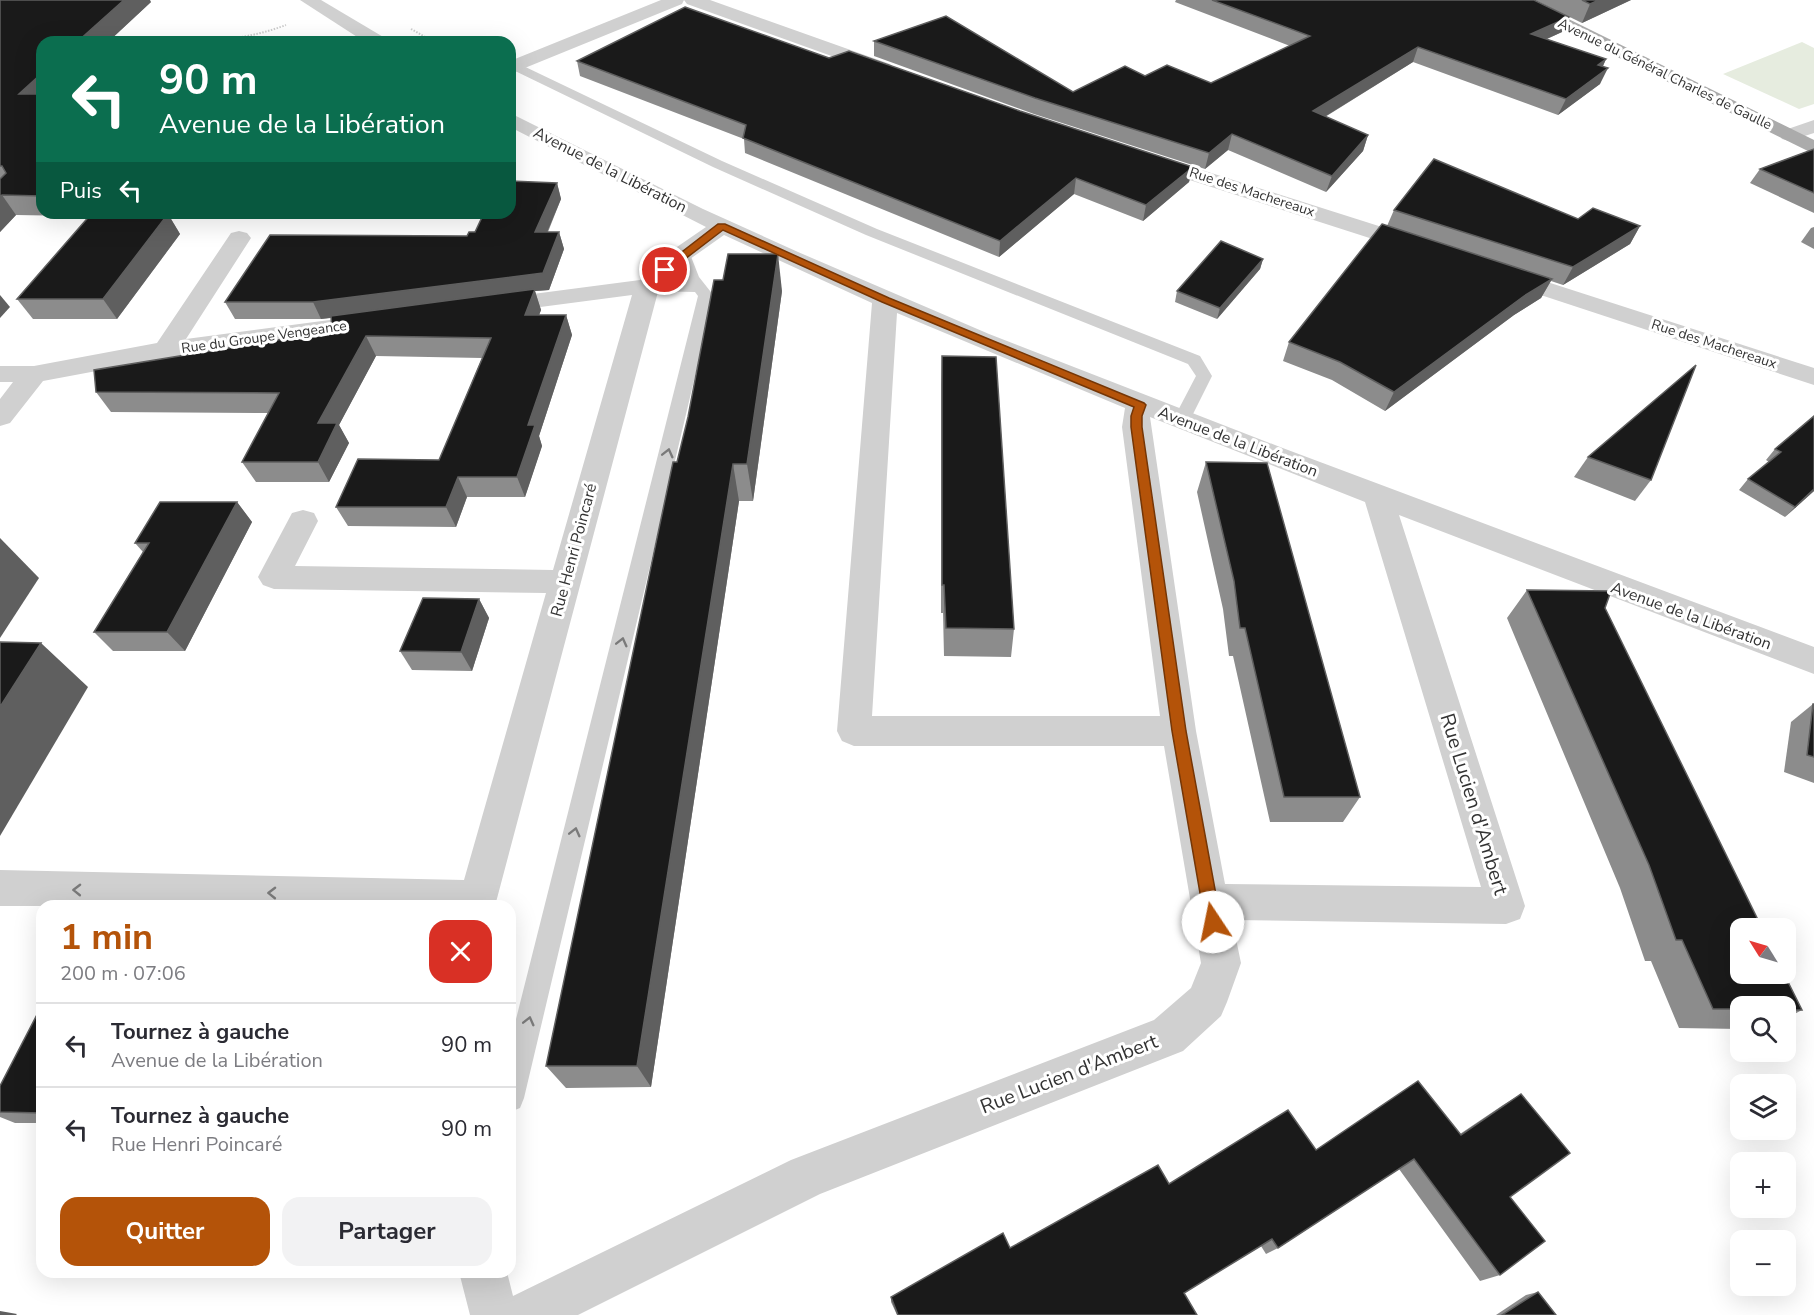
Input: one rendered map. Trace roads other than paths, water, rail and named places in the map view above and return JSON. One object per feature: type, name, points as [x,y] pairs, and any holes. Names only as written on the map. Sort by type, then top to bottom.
[{"type":"main road","name":"Avenue du Général Charles de Gaulle","points":[[1516,0],[1808,134]]},
{"type":"main road","name":"Avenue du Général Charles de Gaulle","points":[[1541,0],[1808,134]]},
{"type":"street","points":[[309,0],[368,36]]},
{"type":"street","points":[[516,65],[676,0]]},
{"type":"street","points":[[693,0],[904,76]]},
{"type":"street","name":"Avenue de la Libération","points":[[516,122],[593,164],[885,300],[1140,405],[1378,495],[1652,603],[1814,661]]},
{"type":"street","name":"Rue des Machereaux","points":[[1126,152],[1438,253]]},
{"type":"street","points":[[468,309],[647,285],[682,254],[722,226]]},
{"type":"street","name":"Rue du Groupe Vengeance","points":[[166,350],[239,238]]},
{"type":"street","name":"Rue des Machereaux","points":[[1484,268],[1814,377]]},
{"type":"street","name":"Rue Henri Poincaré","points":[[478,900],[647,285]]},
{"type":"street","points":[[885,300],[854,731],[1179,731]]},
{"type":"street","name":"Rue du Groupe Vengeance","points":[[0,374],[34,374],[166,350],[398,319]]},
{"type":"street","points":[[0,417],[34,374]]},
{"type":"street","points":[[1140,405],[1136,416],[1136,427],[1179,731],[1209,902]]},
{"type":"street","name":"Rue Lucien d'Ambert","points":[[528,1315],[807,1176],[1168,1036],[1206,1002],[1221,963],[1209,902],[1506,906],[1378,495]]},
{"type":"street","points":[[303,521],[274,577],[565,582]]},
{"type":"street","points":[[0,888],[409,900]]},
{"type":"street","points":[[485,1278],[494,1315]]},
{"type":"lane","points":[[516,69],[773,189],[924,254],[1194,360],[1204,376],[1182,420]]},
{"type":"lane","points":[[516,1073],[706,296],[692,278],[682,254]]},
{"type":"lane","points":[[647,285],[699,287]]}]
